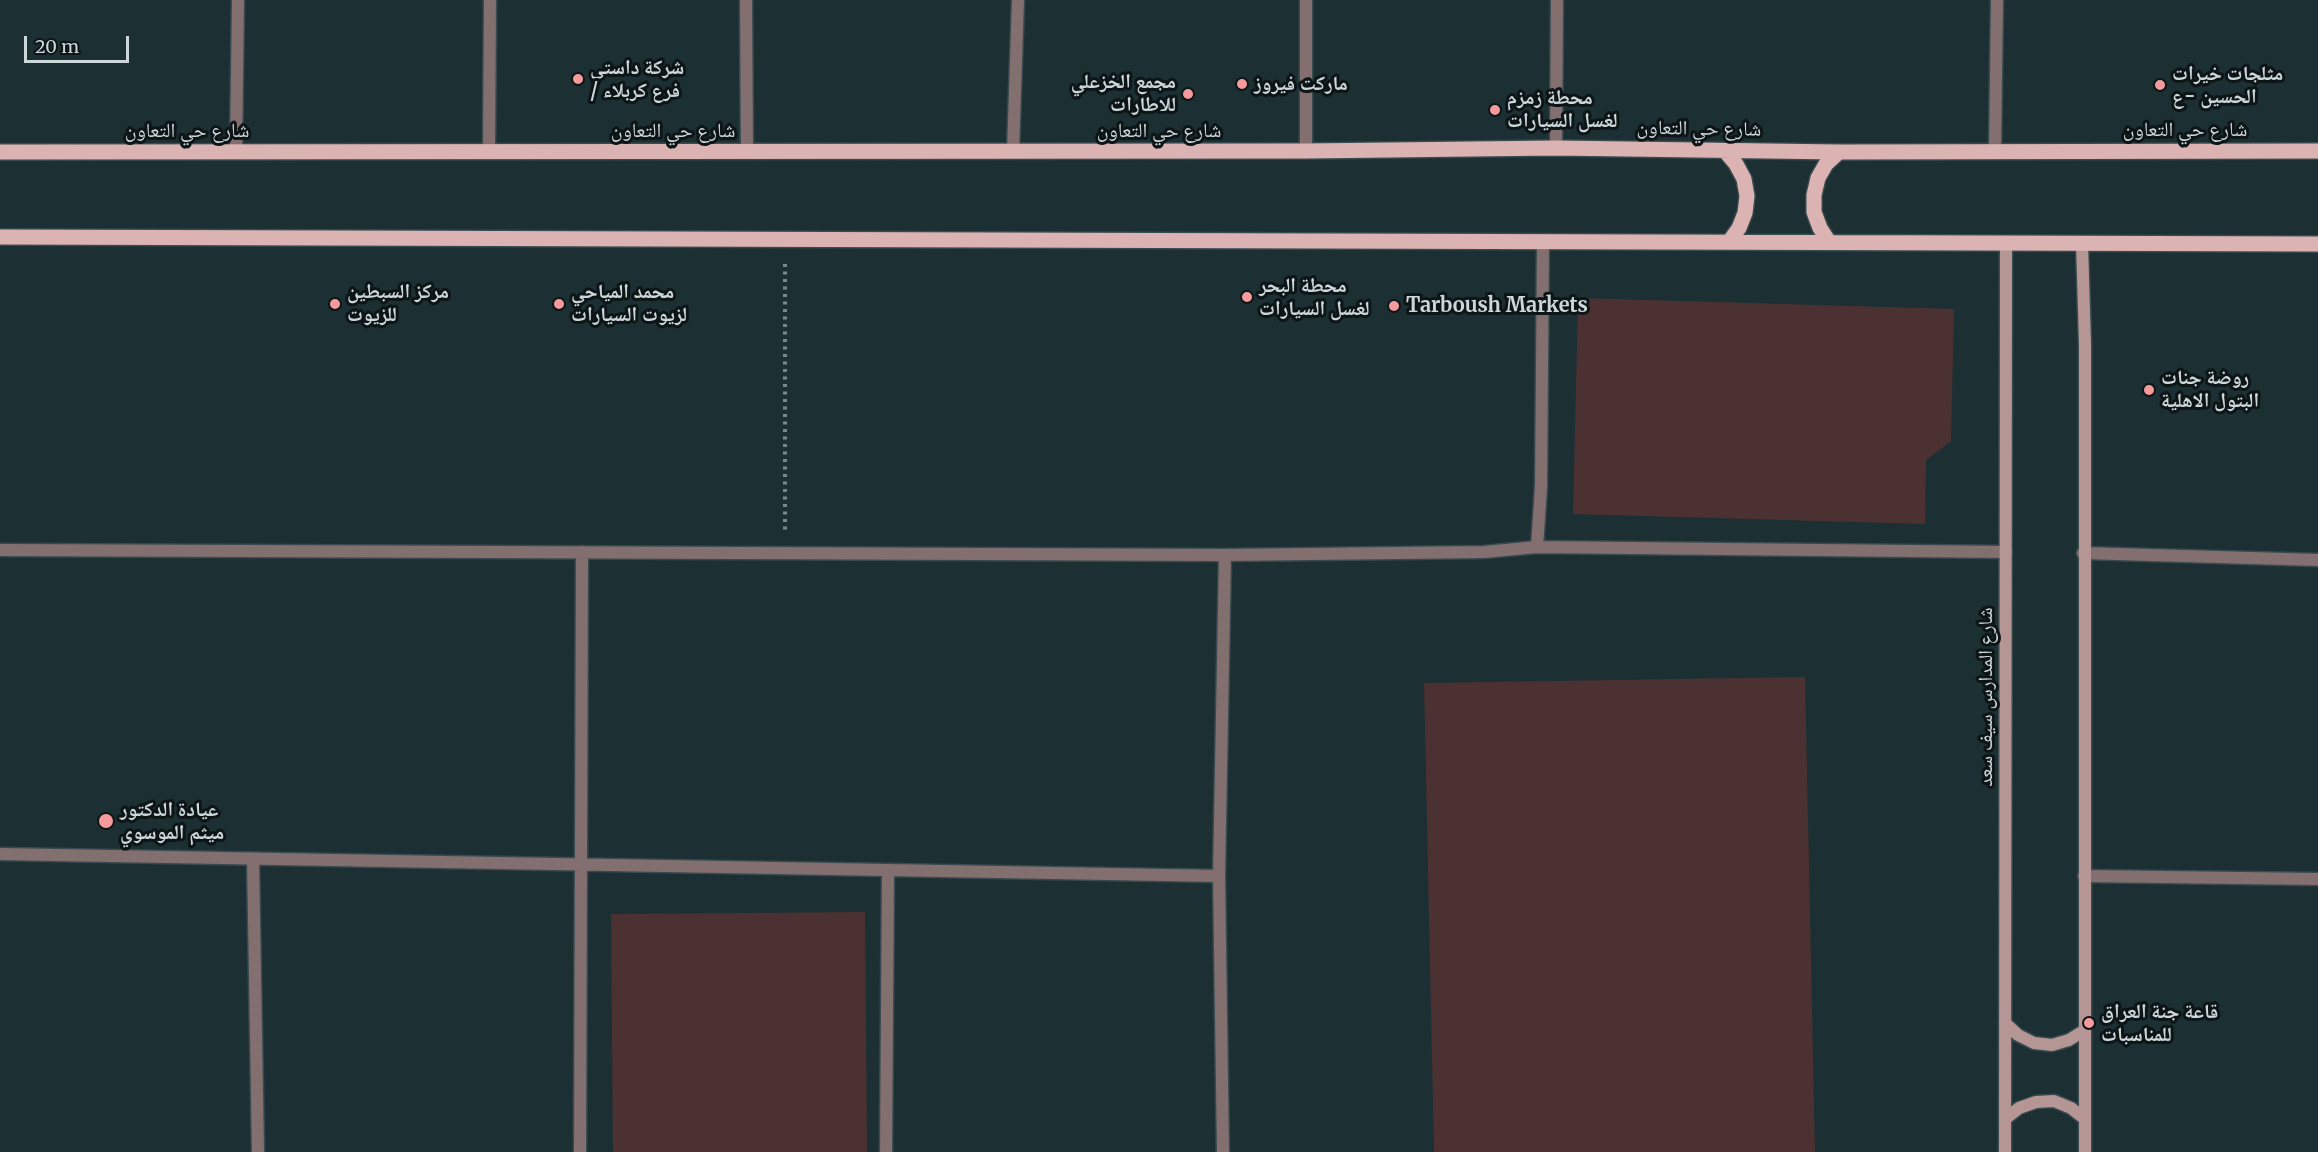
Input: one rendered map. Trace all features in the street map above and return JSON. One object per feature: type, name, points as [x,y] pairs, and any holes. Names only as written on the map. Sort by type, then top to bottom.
[{"type":"main road","name":"شارع حي التعاون","points":[[0,152],[1306,152],[1556,148],[1839,152],[2318,151]]},
{"type":"main road","points":[[1725,151],[1736,164],[1747,196],[1742,220],[1729,242]]},
{"type":"main road","points":[[1829,242],[1814,212],[1814,195],[1818,178],[1826,164],[1839,152]]},
{"type":"main road","points":[[0,237],[2318,244]]},
{"type":"main road","name":"شارع المدارس سيف سعد","points":[[2005,1152],[2006,243]]},
{"type":"main road","points":[[2082,243],[2085,345],[2083,553],[2085,1152]]},
{"type":"main road","points":[[2005,1023],[2026,1039],[2052,1045],[2069,1040],[2085,1030]]},
{"type":"main road","points":[[2005,1119],[2027,1105],[2054,1101],[2071,1108],[2085,1119]]},
{"type":"street","points":[[237,152],[238,0]]},
{"type":"street","points":[[489,152],[490,0]]},
{"type":"street","points":[[746,0],[747,152]]},
{"type":"street","points":[[1013,152],[1018,0]]},
{"type":"street","points":[[1306,0],[1306,152]]},
{"type":"street","points":[[1556,148],[1557,0]]},
{"type":"street","points":[[1995,151],[1997,0]]},
{"type":"street","points":[[1537,547],[1541,487],[1544,242]]},
{"type":"street","points":[[0,550],[1225,555],[1484,552],[1537,547],[2006,552]]},
{"type":"street","points":[[580,1152],[582,552]]},
{"type":"street","points":[[2083,553],[2318,560]]},
{"type":"street","points":[[1223,1152],[1219,876],[1225,555]]},
{"type":"street","points":[[0,854],[1219,876]]},
{"type":"street","points":[[253,858],[258,1152]]},
{"type":"street","points":[[886,1152],[888,870]]},
{"type":"street","points":[[2084,876],[2318,879]]},
{"type":"path","points":[[784,239],[785,553]]},
{"type":"shaded area","points":[[1578,298],[1954,309],[1951,441],[1926,460],[1925,524],[1573,514]]},
{"type":"shaded area","points":[[1805,677],[1815,1152],[1434,1152],[1424,683]]},
{"type":"shaded area","points":[[865,912],[867,1152],[613,1152],[611,914]]},
{"type":"place","name":"شركة داستي / فرع كربلاء","points":[[578,79]]},
{"type":"place","name":"ماركت فيروز","points":[[1242,84]]},
{"type":"place","name":"مثلجات خيرات الحسين -ع","points":[[2160,85]]},
{"type":"place","name":"مجمع الخزعلي للاطارات","points":[[1188,94]]},
{"type":"place","name":"محطة زمزم لغسل السيارات","points":[[1495,110]]},
{"type":"place","name":"محطة البحر لغسل السيارات","points":[[1247,297]]},
{"type":"place","name":"مركز السبطين للزيوت","points":[[335,304]]},
{"type":"place","name":"محمد المياحي لزيوت السيارات","points":[[559,304]]},
{"type":"place","name":"Tarboush Markets","points":[[1394,306]]},
{"type":"place","name":"روضة جنات البتول الاهلية","points":[[2149,390]]},
{"type":"place","name":"عيادة الدكتور ميثم الموسوي","points":[[106,821]]},
{"type":"place","name":"قاعة جنة العراق للمناسبات","points":[[2089,1023]]}]
